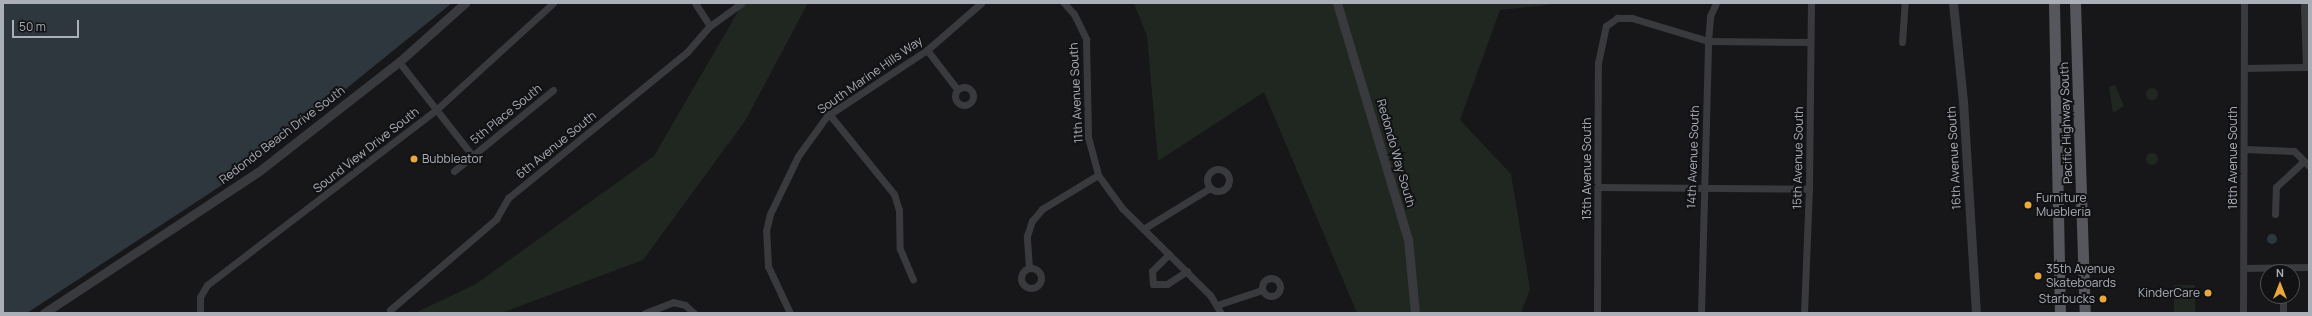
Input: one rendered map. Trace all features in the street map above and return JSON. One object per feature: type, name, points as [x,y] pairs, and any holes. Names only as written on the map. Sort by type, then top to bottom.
[{"type":"main road","name":"Pacific Highway South","points":[[2054,3],[2060,313]]},
{"type":"main road","name":"Pacific Highway South","points":[[2075,3],[2085,313]]},
{"type":"street","name":"Redondo Beach Drive South","points":[[44,313],[258,172],[399,62],[465,3]]},
{"type":"street","name":"Sound View Drive South","points":[[200,313],[200,297],[207,285],[436,109],[553,3]]},
{"type":"street","points":[[695,3],[710,26]]},
{"type":"street","name":"6th Avenue South","points":[[390,310],[488,227],[508,198],[687,52],[710,26],[742,3]]},
{"type":"street","name":"South Marine Hills Way","points":[[790,313],[768,266],[766,232],[770,214],[798,156],[829,114],[927,50],[981,3]]},
{"type":"street","name":"11th Avenue South","points":[[1064,3],[1074,14],[1086,39],[1088,137],[1098,175],[1113,199],[1187,271],[1217,304],[1221,313]]},
{"type":"street","name":"Redondo Way South","points":[[1338,3],[1408,239],[1415,313]]},
{"type":"street","name":"14th Avenue South","points":[[1701,313],[1703,188],[1708,41],[1710,16],[1716,3]]},
{"type":"street","name":"15th Avenue South","points":[[1804,313],[1809,189],[1811,3]]},
{"type":"street","points":[[1902,42],[1905,3]]},
{"type":"street","name":"16th Avenue South","points":[[1953,3],[1963,101],[1976,313]]},
{"type":"street","name":"18th Avenue South","points":[[2243,313],[2244,3]]},
{"type":"street","points":[[2244,68],[2308,67],[2304,6],[2309,6]]},
{"type":"street","name":"13th Avenue South","points":[[1597,313],[1598,63],[1606,26],[1617,18],[1635,18],[1708,41]]},
{"type":"street","points":[[1708,41],[1810,42]]},
{"type":"street","points":[[927,50],[957,89]]},
{"type":"street","points":[[399,62],[472,155]]},
{"type":"street","name":"5th Place South","points":[[454,171],[553,90]]},
{"type":"street","points":[[829,114],[894,194],[899,210],[900,249],[913,279]]},
{"type":"street","points":[[2244,150],[2294,151],[2306,163],[2276,188],[2275,214]]},
{"type":"street","points":[[1029,268],[1026,236],[1032,221],[1042,209],[1098,175]]},
{"type":"street","points":[[1598,187],[1809,189]]},
{"type":"street","points":[[1143,229],[1210,188]]},
{"type":"street","points":[[1169,254],[1152,271],[1153,284],[1161,286],[1187,271]]},
{"type":"street","points":[[2244,268],[2260,269]]},
{"type":"street","points":[[1217,304],[1262,290]]},
{"type":"street","points":[[645,313],[673,302],[686,305],[694,313]]},
{"type":"shaded area","points":[[3,3],[452,3],[248,168],[27,313],[3,313]]},
{"type":"shaded area","points":[[743,3],[808,3],[745,121],[643,260],[501,313],[415,313],[476,284],[654,156]]},
{"type":"shaded area","points":[[1134,3],[1565,3],[1500,10],[1460,120],[1511,174],[1530,289],[1521,313],[1357,313],[1264,92],[1158,161],[1147,36]]},
{"type":"shaded area","points":[[2115,85],[2124,106],[2113,113],[2109,87]]},
{"type":"shaded area","points":[[2152,88],[2156,90],[2158,94],[2156,98],[2152,100],[2148,98],[2146,94],[2148,90]]},
{"type":"shaded area","points":[[2150,153],[2154,153],[2158,159],[2154,165],[2150,165],[2146,161],[2146,157]]},
{"type":"shaded area","points":[[2270,234],[2274,234],[2277,239],[2274,244],[2270,244],[2267,241],[2267,237]]},
{"type":"shaded area","points":[[2174,285],[2195,285],[2195,313],[2174,313]]},
{"type":"place","name":"Bubbleator","points":[[414,159]]},
{"type":"place","name":"Furniture Muebleria","points":[[2028,205]]},
{"type":"place","name":"35th Avenue Skateboards","points":[[2038,276]]},
{"type":"place","name":"KinderCare","points":[[2208,293]]},
{"type":"place","name":"Starbucks","points":[[2103,299]]}]
